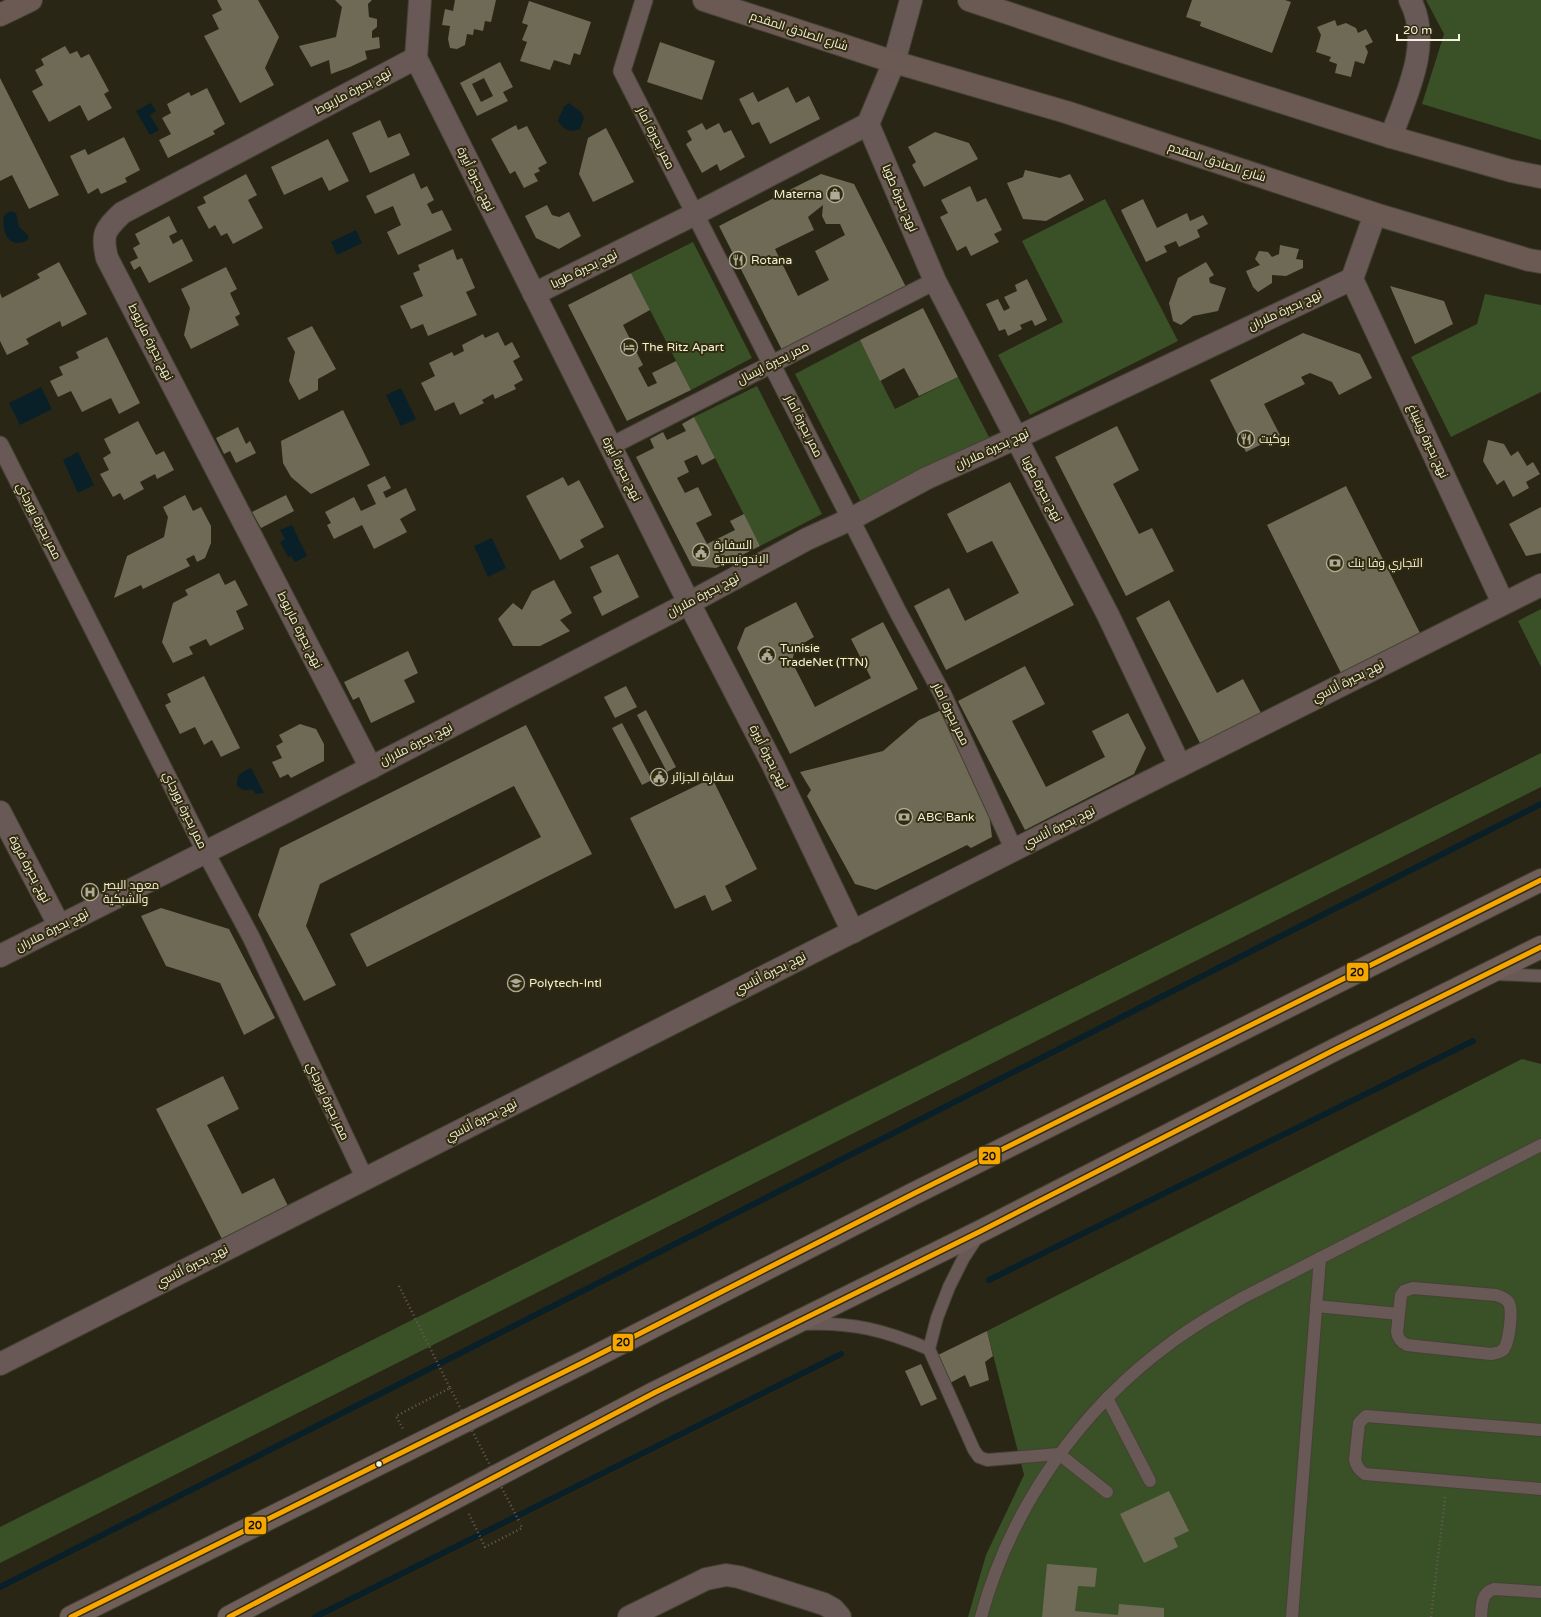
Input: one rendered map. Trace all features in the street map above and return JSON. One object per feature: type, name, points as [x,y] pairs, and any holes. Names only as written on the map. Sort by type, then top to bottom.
[{"type":"highway","points":[[71,1617],[586,1361],[913,1194],[1541,880]]},
{"type":"highway","points":[[229,1617],[654,1393],[981,1231],[1336,1049],[1541,947]]},
{"type":"main road","points":[[0,15],[31,0]]},
{"type":"main road","name":"شارع الصادق المقدم","points":[[704,0],[894,62],[1066,112],[1375,214],[1522,258],[1541,262]]},
{"type":"main road","points":[[969,0],[1112,48],[1391,137],[1511,171],[1541,177]]},
{"type":"street","points":[[416,58],[420,0]]},
{"type":"street","name":"ممر بحيرة امار","points":[[644,0],[622,71],[899,614],[943,694],[1014,850]]},
{"type":"street","points":[[868,124],[894,62],[912,0]]},
{"type":"street","points":[[1391,137],[1412,76],[1418,49],[1419,28],[1415,10],[1410,0]]},
{"type":"street","name":"نهج بحيرة أبيرة","points":[[416,58],[689,603],[774,767],[853,932]]},
{"type":"street","name":"نهج بحيرة ماريوط","points":[[371,768],[111,265],[103,243],[107,228],[122,213],[416,58]]},
{"type":"street","name":"نهج بحيرة طوبا","points":[[534,294],[695,214],[868,124],[935,281],[1108,615],[1180,766]]},
{"type":"street","points":[[1352,278],[1375,214]]},
{"type":"street","name":"نهج بحيرة ملاران","points":[[0,956],[59,925],[206,853],[371,768],[689,603],[806,539],[851,519],[927,478],[1016,438],[1352,278]]},
{"type":"street","name":"نهج بحيرة وينيباغ","points":[[1352,278],[1503,603]]},
{"type":"street","name":"ممر بحيرة ايسال","points":[[611,446],[935,281]]},
{"type":"street","name":"ممر بحيرة بورجاي","points":[[0,445],[206,853],[251,937],[365,1179]]},
{"type":"street","name":"نهج بحيرة أناسي","points":[[0,1364],[1180,766],[1541,585]]},
{"type":"street","name":"نهج بحيرة فروة","points":[[0,812],[59,925]]},
{"type":"street","points":[[629,1617],[706,1579],[726,1575],[739,1577],[824,1604],[833,1609],[840,1617]]},
{"type":"lane","points":[[1488,974],[1541,976]]},
{"type":"lane","points":[[981,1617],[998,1565],[1015,1526],[1036,1489],[1082,1425],[1107,1398],[1138,1369],[1172,1342],[1207,1318],[1320,1258],[1541,1145]]},
{"type":"lane","points":[[981,1231],[964,1258],[949,1287],[937,1318],[929,1349],[974,1450],[979,1457],[987,1460],[1060,1454],[1107,1492]]},
{"type":"lane","points":[[1292,1617],[1320,1258]]},
{"type":"lane","points":[[1408,1289],[1496,1295],[1503,1297],[1511,1310],[1507,1344],[1504,1349],[1498,1353],[1491,1354],[1407,1346],[1398,1338],[1397,1332],[1399,1314],[1401,1295],[1408,1289]]},
{"type":"lane","points":[[1316,1306],[1399,1314]]},
{"type":"lane","points":[[794,1324],[828,1323],[863,1327],[896,1336],[929,1349]]},
{"type":"lane","points":[[1107,1398],[1150,1481]]},
{"type":"lane","points":[[1541,1430],[1371,1416],[1362,1419],[1359,1422],[1355,1460],[1356,1466],[1365,1474],[1541,1489]]},
{"type":"lane","points":[[1481,1617],[1484,1595],[1488,1590],[1494,1588],[1541,1592]]},
{"type":"path","points":[[399,1286],[425,1340],[522,1528],[485,1548],[459,1496]]},
{"type":"path","points":[[405,1411],[450,1388]]},
{"type":"path","points":[[1431,1617],[1446,1481]]},
{"type":"green space","points":[[1426,0],[1541,0],[1541,140],[1422,104],[1444,34]]},
{"type":"green space","points":[[1105,199],[1178,341],[1030,415],[998,355],[1063,322],[1022,241]]},
{"type":"green space","points":[[693,242],[752,358],[691,390],[631,273]]},
{"type":"green space","points":[[1485,294],[1541,305],[1541,392],[1451,437],[1411,357],[1477,324]]},
{"type":"green space","points":[[860,340],[895,409],[958,377],[989,437],[861,502],[795,374]]},
{"type":"green space","points":[[757,386],[822,514],[760,546],[694,417]]},
{"type":"green space","points":[[1541,609],[1541,667],[1518,621]]},
{"type":"green space","points":[[1541,753],[1541,787],[0,1563],[0,1527]]},
{"type":"green space","points":[[1522,1059],[1541,1064],[1541,1617],[968,1617],[986,1555],[1024,1475],[987,1331]]},
{"type":"water","points":[[151,103],[156,111],[150,115],[159,130],[150,135],[136,111]]},
{"type":"water","points":[[569,103],[581,112],[584,118],[580,129],[573,131],[563,127],[558,121],[564,106]]},
{"type":"water","points":[[11,211],[16,213],[19,227],[28,235],[28,240],[16,243],[11,241],[5,233],[3,221],[4,215]]},
{"type":"water","points":[[356,230],[362,243],[337,255],[331,242]]},
{"type":"water","points":[[41,387],[52,409],[20,425],[9,403]]},
{"type":"water","points":[[401,388],[416,419],[401,426],[386,395]]},
{"type":"water","points":[[78,452],[94,485],[78,493],[63,460]]},
{"type":"water","points":[[292,525],[307,556],[295,562],[291,556],[288,557],[280,542],[285,539],[280,530]]},
{"type":"water","points":[[492,538],[506,568],[488,577],[474,546]]},
{"type":"water","points":[[251,768],[264,793],[256,794],[253,790],[243,790],[237,786],[238,776]]},
{"type":"building","points":[[217,0],[258,0],[279,37],[265,68],[274,85],[240,103],[204,36],[219,29],[212,15],[222,10]]},
{"type":"building","points":[[335,0],[372,0],[368,4],[369,17],[377,19],[377,27],[372,31],[372,38],[379,37],[380,48],[365,51],[367,59],[331,74],[329,60],[311,67],[299,46],[336,37],[342,7]]},
{"type":"building","points":[[455,0],[496,0],[491,22],[485,21],[483,31],[474,29],[473,35],[467,34],[465,45],[457,49],[450,48],[448,39],[450,26],[442,25],[445,9],[453,11]]},
{"type":"building","points":[[1192,0],[1285,0],[1291,2],[1272,53],[1200,26],[1201,22],[1186,17]]},
{"type":"building","points":[[529,1],[591,22],[580,55],[574,53],[570,65],[554,60],[550,70],[520,61],[527,42],[522,40],[528,25],[522,23]]},
{"type":"building","points":[[1335,20],[1337,26],[1346,23],[1356,28],[1358,33],[1366,29],[1373,42],[1365,46],[1368,52],[1364,64],[1355,61],[1351,77],[1335,73],[1337,64],[1329,61],[1331,57],[1316,52],[1321,35],[1317,27]]},
{"type":"building","points":[[660,42],[715,61],[702,100],[647,82]]},
{"type":"building","points":[[65,46],[70,54],[77,51],[81,58],[89,54],[109,91],[104,94],[112,108],[88,121],[80,105],[49,122],[32,91],[43,85],[35,70],[44,65],[41,59]]},
{"type":"building","points":[[500,62],[513,87],[503,92],[508,101],[477,116],[460,83]],"holes":[[[484,78],[493,96],[481,102],[472,84]]]},
{"type":"building","points":[[0,78],[59,195],[29,209],[12,175],[0,181]]},
{"type":"building","points":[[788,87],[796,103],[809,96],[820,119],[770,144],[759,122],[752,125],[739,99],[753,92],[758,102]]},
{"type":"building","points":[[207,88],[225,124],[213,131],[215,134],[168,158],[159,140],[171,134],[162,118],[171,113],[167,104],[189,92],[191,96]]},
{"type":"building","points":[[380,120],[388,138],[400,133],[410,155],[370,173],[352,133]]},
{"type":"building","points":[[702,123],[706,130],[719,123],[724,133],[731,130],[745,157],[720,171],[717,164],[702,173],[686,144],[692,140],[687,131]]},
{"type":"building","points":[[516,125],[518,130],[527,126],[547,163],[538,168],[540,171],[534,174],[538,181],[524,188],[515,171],[510,174],[491,139]]},
{"type":"building","points":[[606,128],[634,182],[593,202],[579,174],[588,138]]},
{"type":"building","points":[[935,132],[969,143],[978,159],[924,187],[912,165],[916,162],[908,147]]},
{"type":"building","points":[[124,137],[140,170],[125,178],[127,182],[101,194],[98,188],[88,194],[70,156],[85,149],[88,155]]},
{"type":"building","points":[[328,139],[349,181],[329,191],[322,177],[284,195],[271,167]]},
{"type":"building","points":[[1025,170],[1060,178],[1070,174],[1084,200],[1046,221],[1023,219],[1007,183],[1023,177]]},
{"type":"building","points":[[414,173],[421,189],[427,186],[434,200],[427,204],[432,214],[442,210],[452,230],[398,255],[387,232],[401,225],[393,206],[375,214],[366,196]]},
{"type":"building","points":[[246,174],[257,195],[248,200],[263,228],[233,244],[227,233],[221,236],[215,225],[209,229],[197,207],[206,203],[203,197]]},
{"type":"building","points":[[821,174],[854,184],[906,287],[782,350],[719,226]],"holes":[[[823,205],[822,216],[826,224],[840,224],[845,235],[815,251],[829,280],[798,296],[775,249],[814,230],[808,217]]]},
{"type":"building","points":[[970,186],[977,202],[986,198],[1002,230],[994,234],[999,242],[971,256],[966,246],[957,251],[940,217],[948,213],[941,200]]},
{"type":"building","points":[[1143,199],[1157,228],[1187,213],[1190,221],[1203,215],[1208,224],[1197,230],[1200,237],[1179,247],[1176,241],[1164,246],[1167,252],[1146,262],[1121,210]]},
{"type":"building","points":[[547,205],[552,215],[559,217],[569,212],[581,236],[559,249],[536,238],[525,216]]},
{"type":"building","points":[[169,216],[177,232],[169,236],[173,244],[182,239],[193,261],[149,283],[140,266],[134,270],[130,262],[138,258],[133,248],[140,244],[135,234]]},
{"type":"building","points":[[1280,245],[1299,249],[1296,259],[1303,260],[1303,268],[1286,276],[1272,275],[1272,283],[1258,292],[1253,287],[1246,271],[1260,265],[1255,259],[1259,251],[1268,252],[1272,257],[1279,254]]},
{"type":"building","points":[[453,249],[457,260],[462,258],[475,288],[466,292],[477,315],[428,336],[423,324],[411,329],[400,306],[423,296],[413,273],[420,270],[418,265]]},
{"type":"building","points":[[59,262],[87,314],[62,327],[60,321],[26,339],[29,344],[7,355],[0,341],[0,293],[2,298],[40,278],[37,274]]},
{"type":"building","points":[[1206,262],[1214,275],[1209,278],[1210,283],[1226,288],[1218,311],[1193,316],[1181,325],[1173,321],[1169,303],[1178,278]]},
{"type":"building","points":[[226,267],[237,289],[230,293],[240,314],[235,317],[239,325],[191,349],[184,335],[190,308],[181,289]]},
{"type":"building","points":[[631,273],[650,310],[623,325],[643,365],[638,368],[648,387],[657,383],[652,373],[676,361],[691,390],[627,421],[568,305]]},
{"type":"building","points":[[1027,279],[1047,320],[1035,326],[1032,320],[1020,325],[1022,329],[1008,336],[1005,329],[999,331],[986,304],[998,299],[1004,311],[1010,308],[1004,297],[1017,291],[1015,285]]},
{"type":"building","points":[[1390,286],[1444,301],[1453,324],[1415,344]]},
{"type":"building","points":[[923,308],[958,377],[919,396],[904,368],[880,381],[860,340]]},
{"type":"building","points":[[312,326],[336,369],[318,379],[318,390],[299,400],[289,381],[295,352],[287,338]]},
{"type":"building","points":[[498,332],[505,346],[512,342],[520,357],[513,361],[523,380],[514,385],[516,389],[495,399],[493,394],[482,400],[484,403],[460,415],[454,402],[435,411],[421,383],[435,376],[429,363],[452,352],[454,356],[464,351],[462,345],[483,334],[485,338]]},
{"type":"building","points":[[1303,333],[1360,354],[1372,378],[1339,395],[1332,382],[1310,373],[1301,377],[1305,384],[1264,404],[1280,435],[1246,452],[1210,380]]},
{"type":"building","points":[[107,337],[140,403],[119,414],[111,398],[82,412],[71,391],[58,397],[50,381],[63,375],[59,367],[79,358],[76,352]]},
{"type":"building","points":[[343,410],[370,465],[311,494],[291,477],[283,463],[281,441]]},
{"type":"building","points":[[694,417],[715,458],[702,465],[697,455],[684,461],[689,472],[677,478],[685,493],[698,487],[712,515],[696,523],[707,544],[735,530],[730,521],[744,514],[760,546],[716,568],[692,566],[636,457],[654,448],[650,439],[663,432],[667,440],[686,431],[682,424]]},
{"type":"building","points":[[138,421],[156,455],[164,451],[174,470],[157,479],[155,474],[140,482],[144,489],[124,500],[120,493],[113,497],[100,474],[109,470],[103,458],[111,453],[104,439]]},
{"type":"building","points":[[1117,426],[1139,470],[1113,484],[1139,534],[1152,528],[1174,571],[1126,596],[1055,457]]},
{"type":"building","points":[[238,427],[246,444],[250,441],[256,453],[236,463],[230,451],[224,454],[216,438]]},
{"type":"building","points":[[1488,440],[1504,444],[1511,456],[1518,451],[1527,466],[1533,462],[1540,474],[1526,482],[1529,488],[1513,497],[1504,480],[1497,485],[1483,461]]},
{"type":"building","points":[[385,476],[391,488],[383,492],[386,498],[406,488],[416,510],[400,519],[407,532],[374,549],[362,525],[334,539],[327,525],[331,523],[325,512],[354,497],[361,511],[376,504],[367,485]]},
{"type":"building","points":[[563,477],[568,486],[579,480],[604,527],[580,540],[584,547],[560,560],[526,496]]},
{"type":"building","points":[[1010,482],[1074,605],[946,670],[914,606],[949,588],[965,621],[1019,593],[992,541],[967,553],[947,514]]},
{"type":"building","name":"التجاري وفا بنك","points":[[1346,486],[1421,635],[1342,675],[1267,525]]},
{"type":"building","points":[[185,495],[193,511],[201,507],[211,526],[211,543],[205,558],[197,562],[194,555],[186,559],[190,566],[143,589],[141,585],[114,598],[127,556],[164,537],[168,517],[163,507]]},
{"type":"building","points":[[286,495],[294,511],[261,528],[252,512]]},
{"type":"building","points":[[1541,507],[1541,553],[1526,556],[1509,524]]},
{"type":"building","points":[[618,554],[639,597],[602,616],[593,597],[602,592],[590,567]]},
{"type":"building","points":[[219,573],[225,585],[235,580],[248,605],[236,611],[244,629],[210,646],[206,639],[189,647],[193,654],[173,663],[162,642],[173,603],[188,595],[185,590]]},
{"type":"building","points":[[554,580],[572,613],[560,620],[570,631],[540,646],[513,646],[498,619],[513,603],[522,610],[532,591]]},
{"type":"building","points":[[1169,600],[1217,693],[1243,679],[1262,715],[1201,745],[1136,618]]},
{"type":"building","points":[[796,602],[814,637],[795,648],[792,662],[815,707],[871,678],[851,639],[883,622],[918,689],[790,754],[737,648],[745,628]]},
{"type":"building","points":[[408,651],[418,673],[404,680],[415,702],[371,723],[359,697],[353,700],[344,682]]},
{"type":"building","points":[[1025,666],[1045,704],[1012,721],[1046,787],[1105,757],[1092,731],[1128,713],[1146,748],[1134,774],[1025,830],[958,701]]},
{"type":"building","points":[[204,676],[240,748],[221,757],[212,740],[204,745],[195,727],[180,734],[165,705],[171,702],[167,694]]},
{"type":"building","points":[[626,686],[637,707],[615,718],[604,697]]},
{"type":"building","name":"ABC Bank","points":[[944,709],[987,797],[992,837],[971,848],[967,845],[876,890],[855,884],[807,796],[811,790],[800,772],[883,751],[919,720]]},
{"type":"building","points":[[646,710],[676,767],[667,772],[637,715]]},
{"type":"building","points":[[622,723],[652,780],[642,785],[612,728]]},
{"type":"building","points":[[300,724],[316,729],[324,744],[324,761],[291,778],[288,774],[280,778],[272,762],[282,758],[276,746],[283,742],[279,735]]},
{"type":"building","points":[[526,725],[592,854],[367,967],[350,934],[541,837],[514,786],[320,884],[306,926],[336,985],[304,1001],[258,915],[280,848]]},
{"type":"building","points":[[712,778],[757,869],[725,886],[732,901],[712,911],[705,895],[675,909],[630,818]]},
{"type":"building","points":[[161,908],[229,929],[275,1018],[244,1035],[220,983],[166,966],[141,916]]},
{"type":"building","points":[[223,1076],[239,1109],[207,1125],[242,1194],[274,1178],[288,1206],[222,1239],[156,1109]]},
{"type":"building","points":[[987,1331],[993,1356],[985,1362],[989,1380],[970,1387],[965,1375],[950,1383],[938,1355]]},
{"type":"building","points":[[921,1364],[937,1399],[921,1406],[905,1371]]},
{"type":"building","points":[[1169,1491],[1189,1531],[1174,1538],[1178,1547],[1144,1563],[1120,1514]]},
{"type":"building","points":[[1047,1564],[1097,1568],[1095,1587],[1078,1586],[1075,1611],[1118,1615],[1119,1604],[1164,1608],[1164,1617],[1042,1617]]},
{"type":"waterway","points":[[0,1587],[1541,804]]},
{"type":"waterway","points":[[989,1280],[1473,1041]]},
{"type":"waterway","points":[[315,1617],[841,1354]]},
{"type":"transit line","name":"20","points":[[71,1617],[586,1361],[913,1194],[1541,880]]},
{"type":"transit line","name":"20","points":[[229,1617],[654,1393],[981,1231],[1336,1049],[1541,947]]},
{"type":"place","name":"Materna","points":[[835,194]]},
{"type":"place","name":"Rotana","points":[[738,260]]},
{"type":"place","name":"The Ritz Apart","points":[[629,347]]},
{"type":"place","name":"بوكيت","points":[[1246,439]]},
{"type":"place","name":"السفارة الإندونيسية","points":[[701,552]]},
{"type":"place","name":"التجاري وفا بنك","points":[[1335,563]]},
{"type":"place","name":"Tunisie TradeNet (TTN)","points":[[767,655]]},
{"type":"place","name":"سفارة الجزائر","points":[[659,777]]},
{"type":"place","name":"ABC Bank","points":[[904,817]]},
{"type":"place","name":"معهد البصر والشبكية","points":[[90,892]]},
{"type":"place","name":"Polytech-Intl","points":[[516,983]]}]
